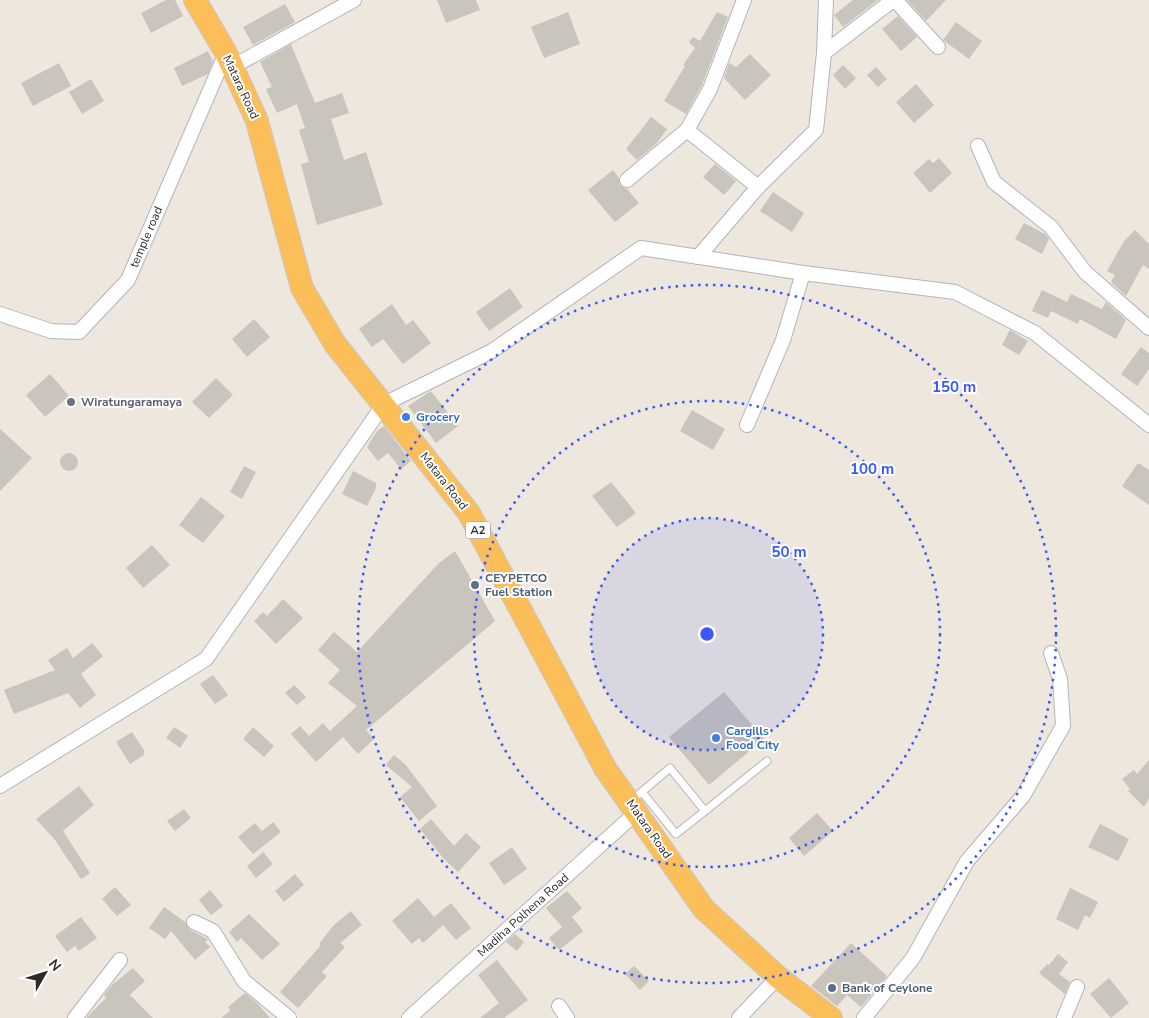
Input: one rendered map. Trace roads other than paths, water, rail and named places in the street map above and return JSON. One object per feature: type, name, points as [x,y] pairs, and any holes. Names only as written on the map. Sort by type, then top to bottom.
[{"type":"highway","name":"Matara Road","points":[[195,0],[229,60],[257,121],[302,288],[335,344],[469,513],[605,768],[636,802],[704,909],[778,977],[831,1018]]},
{"type":"street","points":[[229,60],[354,0]]},
{"type":"street","points":[[627,180],[687,130],[710,89],[744,0]]},
{"type":"street","points":[[698,257],[758,187],[816,130],[824,53],[826,0]]},
{"type":"street","points":[[824,53],[894,0],[938,47]]},
{"type":"street","name":"temple road","points":[[0,314],[51,331],[78,332],[128,280],[229,60]]},
{"type":"street","points":[[687,130],[758,187]]},
{"type":"street","points":[[978,146],[994,182],[1051,227],[1085,272],[1149,328]]},
{"type":"street","points":[[0,786],[206,659],[384,404],[492,351],[641,248],[803,273],[955,292],[1035,333],[1149,425]]},
{"type":"street","points":[[747,425],[783,340],[803,273]]},
{"type":"street","points":[[864,1018],[913,958],[967,861],[1023,796],[1062,726],[1060,679],[1052,653]]},
{"type":"street","name":"Madiha Polhena Road","points":[[409,1018],[636,802]]},
{"type":"street","points":[[194,922],[213,931],[244,981],[289,1018]]},
{"type":"street","points":[[76,1018],[120,960]]},
{"type":"street","points":[[739,1018],[778,977]]},
{"type":"street","points":[[1064,1018],[1077,988]]},
{"type":"lane","points":[[705,810],[670,768],[636,802],[676,834],[767,761]]},
{"type":"place","name":"Wiratungaramaya","points":[[71,402]]},
{"type":"place","name":"Grocery","points":[[406,417]]},
{"type":"place","name":"CEYPETCO Fuel Station","points":[[475,585]]},
{"type":"place","name":"Cargills Food City","points":[[716,738]]},
{"type":"place","name":"Bank of Ceylone","points":[[832,988]]}]
